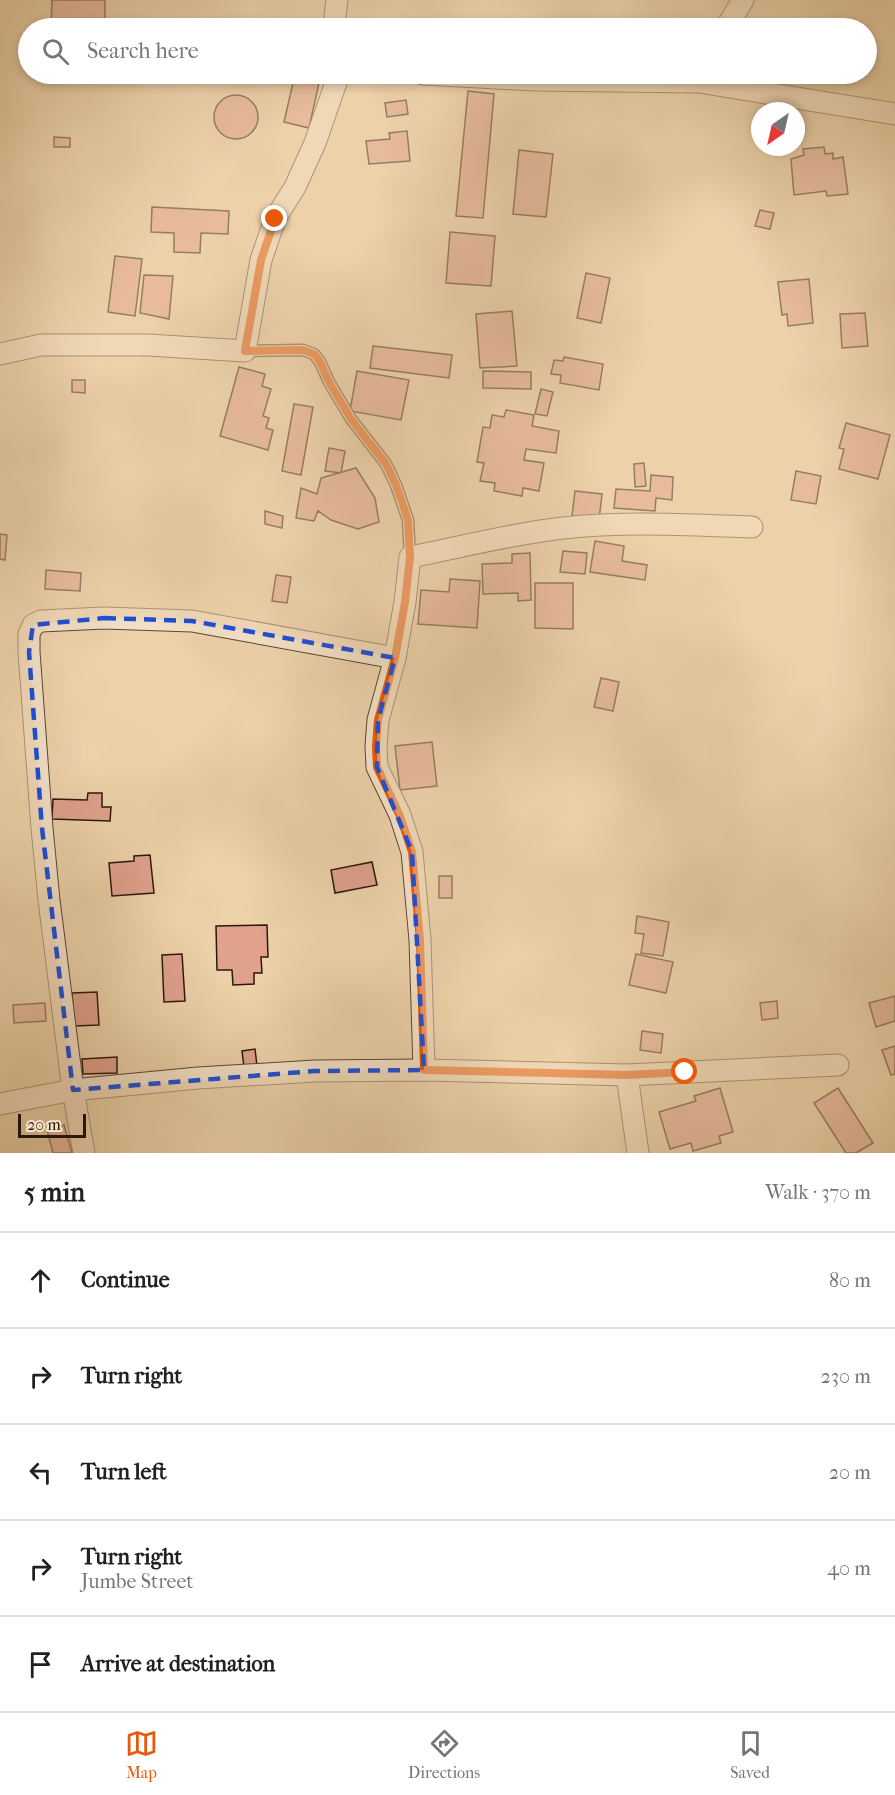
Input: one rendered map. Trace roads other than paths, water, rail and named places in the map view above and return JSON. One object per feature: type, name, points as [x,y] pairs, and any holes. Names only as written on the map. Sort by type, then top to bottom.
[{"type":"street","points":[[336,18],[337,0]]},
{"type":"street","points":[[0,354],[42,345],[148,345],[245,351],[261,260],[275,219],[295,187],[315,143],[336,84]]},
{"type":"street","points":[[760,84],[895,114]]},
{"type":"street","points":[[424,1070],[420,940],[412,852],[400,816],[377,767],[376,746],[378,720],[395,658],[410,557],[513,534],[566,528],[636,524],[752,527]]},
{"type":"street","points":[[84,1153],[73,1090],[42,828],[29,652],[29,634],[33,625],[41,621],[104,618],[192,621],[395,658]]},
{"type":"street","points":[[0,1104],[73,1090],[198,1078],[315,1071],[424,1070],[627,1075],[838,1065]]},
{"type":"street","points":[[627,1075],[638,1153]]},
{"type":"lane","points":[[245,351],[303,350],[314,354],[351,419],[386,464],[396,485],[408,520],[410,557]]}]
